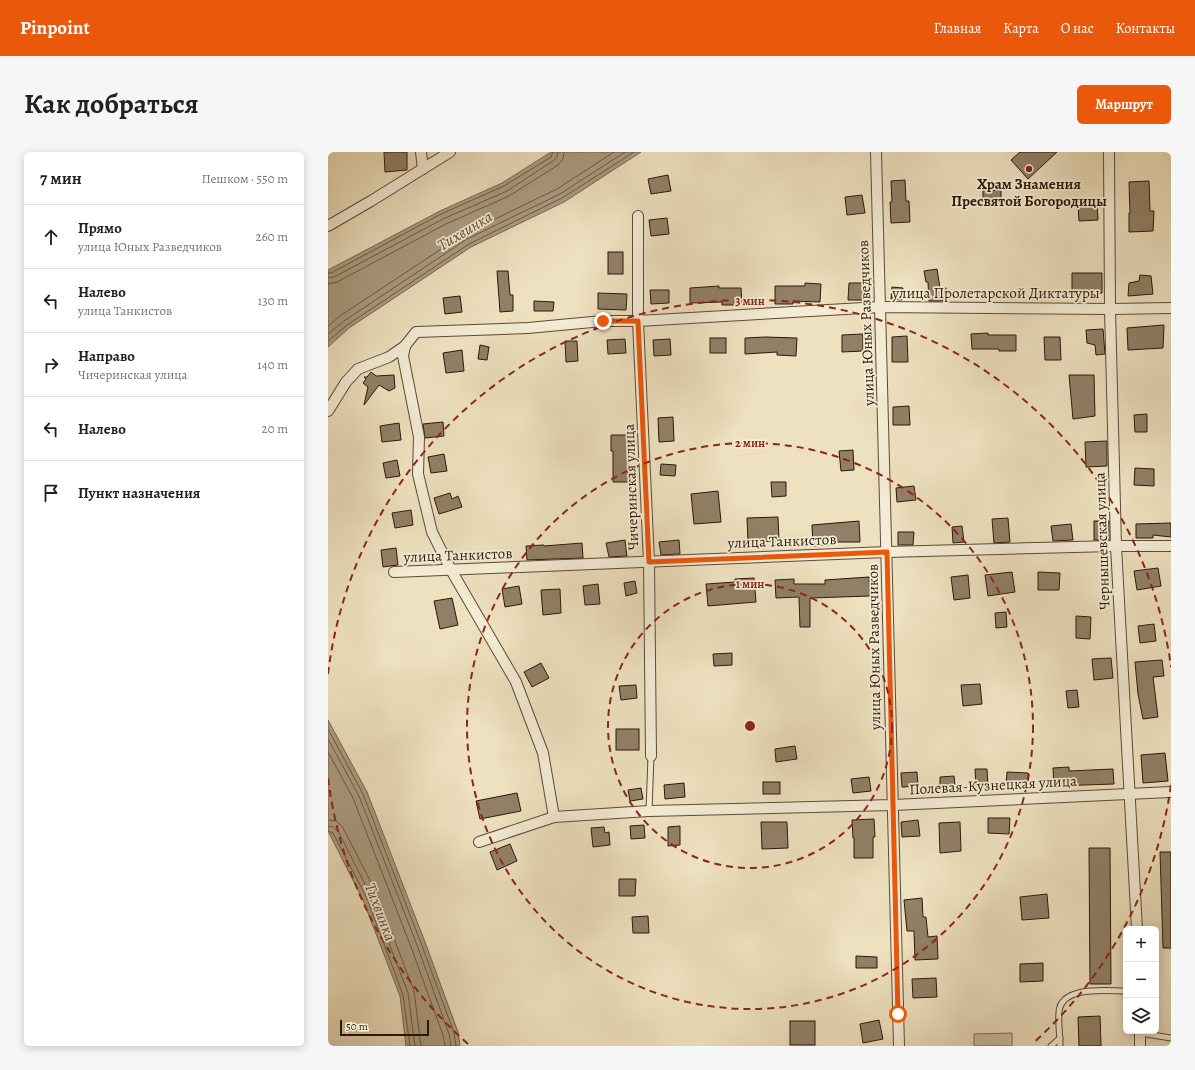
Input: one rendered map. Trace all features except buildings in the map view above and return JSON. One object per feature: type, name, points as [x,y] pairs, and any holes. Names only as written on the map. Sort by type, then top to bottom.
[{"type":"street","points":[[421,152],[423,169]]},
{"type":"street","points":[[328,226],[450,152]]},
{"type":"street","name":"улица Юных Разведчиков","points":[[876,152],[899,1046]]},
{"type":"street","name":"Чернышевская улица","points":[[1109,152],[1110,309],[1116,546],[1137,926]]},
{"type":"street","name":"Чичеринская улица","points":[[638,216],[638,321],[649,562],[651,756]]},
{"type":"street","name":"улица Пролетарской Диктатуры","points":[[328,411],[346,382],[358,369],[389,357],[405,346],[416,332],[528,328],[603,321],[638,321],[881,307],[1110,309],[1171,308]]},
{"type":"street","points":[[405,346],[403,356],[419,437],[418,474],[432,532],[451,570],[516,682],[543,753],[554,817]]},
{"type":"street","name":"улица Танкистов","points":[[394,572],[887,552],[1171,546]]},
{"type":"street","name":"Полевая-Кузнецкая улица","points":[[480,842],[554,817],[649,811],[893,805],[1171,792]]},
{"type":"street","points":[[1140,1034],[1140,1046]]},
{"type":"lane","points":[[649,811],[651,756]]},
{"type":"lane","points":[[1060,1046],[1059,1011],[1060,1004],[1067,996],[1078,992],[1123,991]]},
{"type":"lane","points":[[1150,1034],[1171,1038]]},
{"type":"lane","points":[[1051,1046],[1060,1038]]},
{"type":"shaded area","points":[[1012,1033],[1012,1046],[974,1046],[974,1034]]},
{"type":"water","name":"Тихвинка","points":[[551,152],[641,152],[564,202],[471,247],[349,328],[328,347],[328,270],[440,211],[502,183]]},
{"type":"water","name":"Тихвинка","points":[[328,720],[367,792],[458,1032],[460,1046],[406,1046],[400,996],[363,900],[328,831]]},
{"type":"place","name":"Храм Знамения Пресвятой Богородицы","points":[[1029,169]]},
{"type":"route","points":[[603,321],[638,321],[649,562],[887,552],[898,1014]]}]
